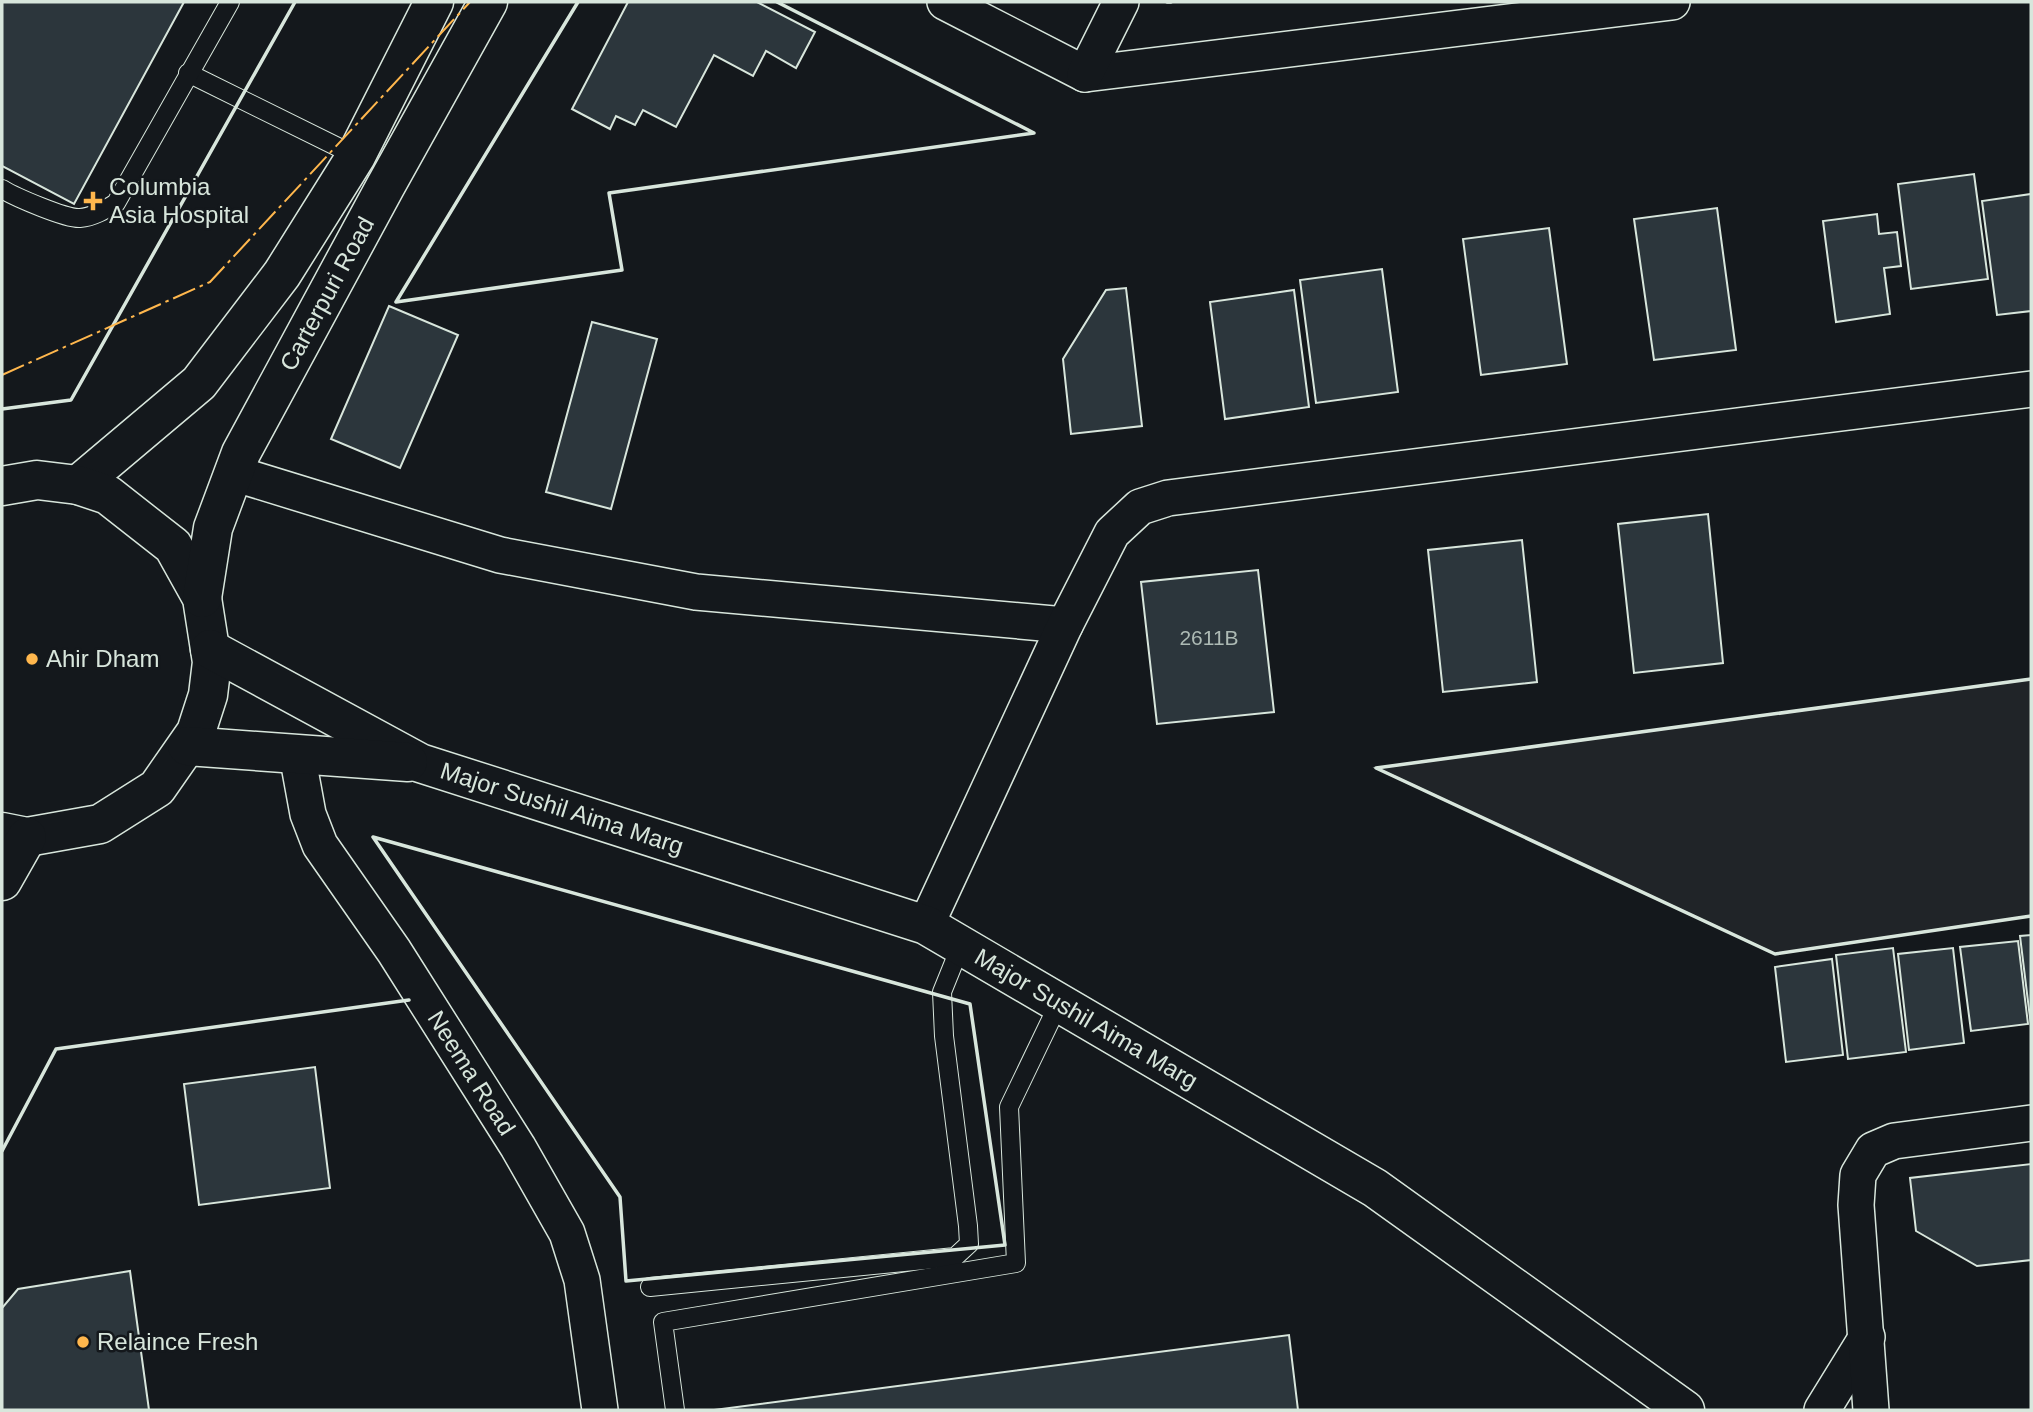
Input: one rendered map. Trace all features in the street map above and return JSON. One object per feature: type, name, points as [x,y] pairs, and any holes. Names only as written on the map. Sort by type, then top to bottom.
[{"type":"main road","name":"Carterpuri Road","points":[[78,485],[199,383],[282,274],[356,156],[434,2]]},
{"type":"main road","name":"Carterpuri Road","points":[[202,598],[213,528],[241,453],[488,2]]},
{"type":"main road","points":[[2,486],[37,480],[78,485],[108,495],[173,546],[202,598],[212,662],[208,695],[196,732],[157,788],[100,824],[14,835],[2,881]]},
{"type":"main road","name":"Major Sushil Aima Marg","points":[[210,649],[420,763],[926,925],[1374,1188],[1685,1410]]},
{"type":"main road","name":"Major Sushil Aima Marg","points":[[187,746],[420,763]]},
{"type":"street","points":[[945,2],[1085,74],[1657,3]]},
{"type":"street","points":[[1085,74],[1121,2]]},
{"type":"street","points":[[926,925],[1065,625],[1112,533],[1140,507],[1168,498],[2031,389]]},
{"type":"street","points":[[233,473],[500,555],[696,592],[1065,625]]},
{"type":"street","name":"Neema Road","points":[[297,754],[309,814],[320,845],[394,951],[519,1147],[567,1233],[582,1280],[600,1410]]},
{"type":"street","points":[[1871,1410],[1856,1205],[1858,1175],[1873,1150],[1894,1141],[2031,1123]]},
{"type":"street","points":[[1822,1410],[1867,1337]]},
{"type":"lane","points":[[2,189],[14,197],[77,218],[94,215],[116,203],[230,2]]},
{"type":"lane","points":[[188,73],[356,156]]},
{"type":"lane","points":[[650,1287],[955,1257],[969,1244],[944,1036],[942,992],[961,945]]},
{"type":"lane","points":[[676,1410],[663,1322],[1016,1264],[1009,1107],[1059,1003]]},
{"type":"shaded area","points":[[2031,679],[2031,916],[1775,954],[1376,768]]},
{"type":"building","points":[[2,2],[184,2],[74,204],[2,166]]},
{"type":"building","points":[[628,2],[757,2],[815,32],[796,68],[766,51],[753,76],[714,55],[676,127],[643,110],[635,125],[616,116],[610,129],[572,109]]},
{"type":"building","points":[[1974,174],[1988,279],[1911,289],[1898,184]]},
{"type":"building","points":[[2031,194],[2031,311],[1997,315],[1982,201]]},
{"type":"building","points":[[1717,208],[1736,350],[1654,360],[1634,219]]},
{"type":"building","points":[[1877,214],[1879,234],[1897,232],[1901,266],[1884,268],[1890,314],[1836,322],[1823,221]]},
{"type":"building","points":[[1549,228],[1567,364],[1481,375],[1463,239]]},
{"type":"building","points":[[1382,269],[1398,392],[1316,403],[1300,280]]},
{"type":"building","points":[[1126,288],[1142,426],[1071,434],[1063,359],[1106,290]]},
{"type":"building","points":[[1294,290],[1309,407],[1225,419],[1210,302]]},
{"type":"building","points":[[389,306],[458,335],[400,468],[331,439]]},
{"type":"building","points":[[592,322],[657,339],[611,509],[546,492]]},
{"type":"building","points":[[1708,514],[1723,663],[1634,673],[1618,524]]},
{"type":"building","points":[[1522,540],[1537,682],[1443,692],[1428,550]]},
{"type":"building","points":[[1258,570],[1274,712],[1157,724],[1141,582]]},
{"type":"building","points":[[2031,935],[2031,1026],[2020,936]]},
{"type":"building","points":[[2018,941],[2028,1024],[1971,1031],[1960,947]]},
{"type":"building","points":[[1893,948],[1906,1052],[1848,1059],[1836,955]]},
{"type":"building","points":[[1953,948],[1964,1043],[1909,1050],[1898,954]]},
{"type":"building","points":[[1832,959],[1843,1055],[1786,1062],[1775,967]]},
{"type":"building","points":[[315,1067],[330,1188],[199,1205],[184,1084]]},
{"type":"building","points":[[2031,1164],[2031,1260],[1977,1266],[1916,1231],[1910,1178]]},
{"type":"building","points":[[130,1271],[149,1410],[2,1410],[2,1308],[18,1289]]},
{"type":"building","points":[[1289,1335],[1298,1410],[714,1410]]},
{"type":"wall","points":[[2,409],[71,400],[295,2]]},
{"type":"wall","points":[[578,2],[396,302],[622,270],[609,193],[1034,133],[777,2]]},
{"type":"wall","points":[[2031,679],[1376,768],[1775,954],[2031,916]]},
{"type":"wall","points":[[373,837],[970,1004],[1005,1245],[626,1281],[620,1197],[373,837]]},
{"type":"wall","points":[[2,1151],[56,1049],[409,1000]]},
{"type":"power","points":[[2,375],[210,282],[470,2]]},
{"type":"place","name":"Columbia Asia Hospital","points":[[93,201]]},
{"type":"place","name":"Ahir Dham","points":[[32,659]]},
{"type":"place","name":"Relaince Fresh","points":[[83,1342]]}]
